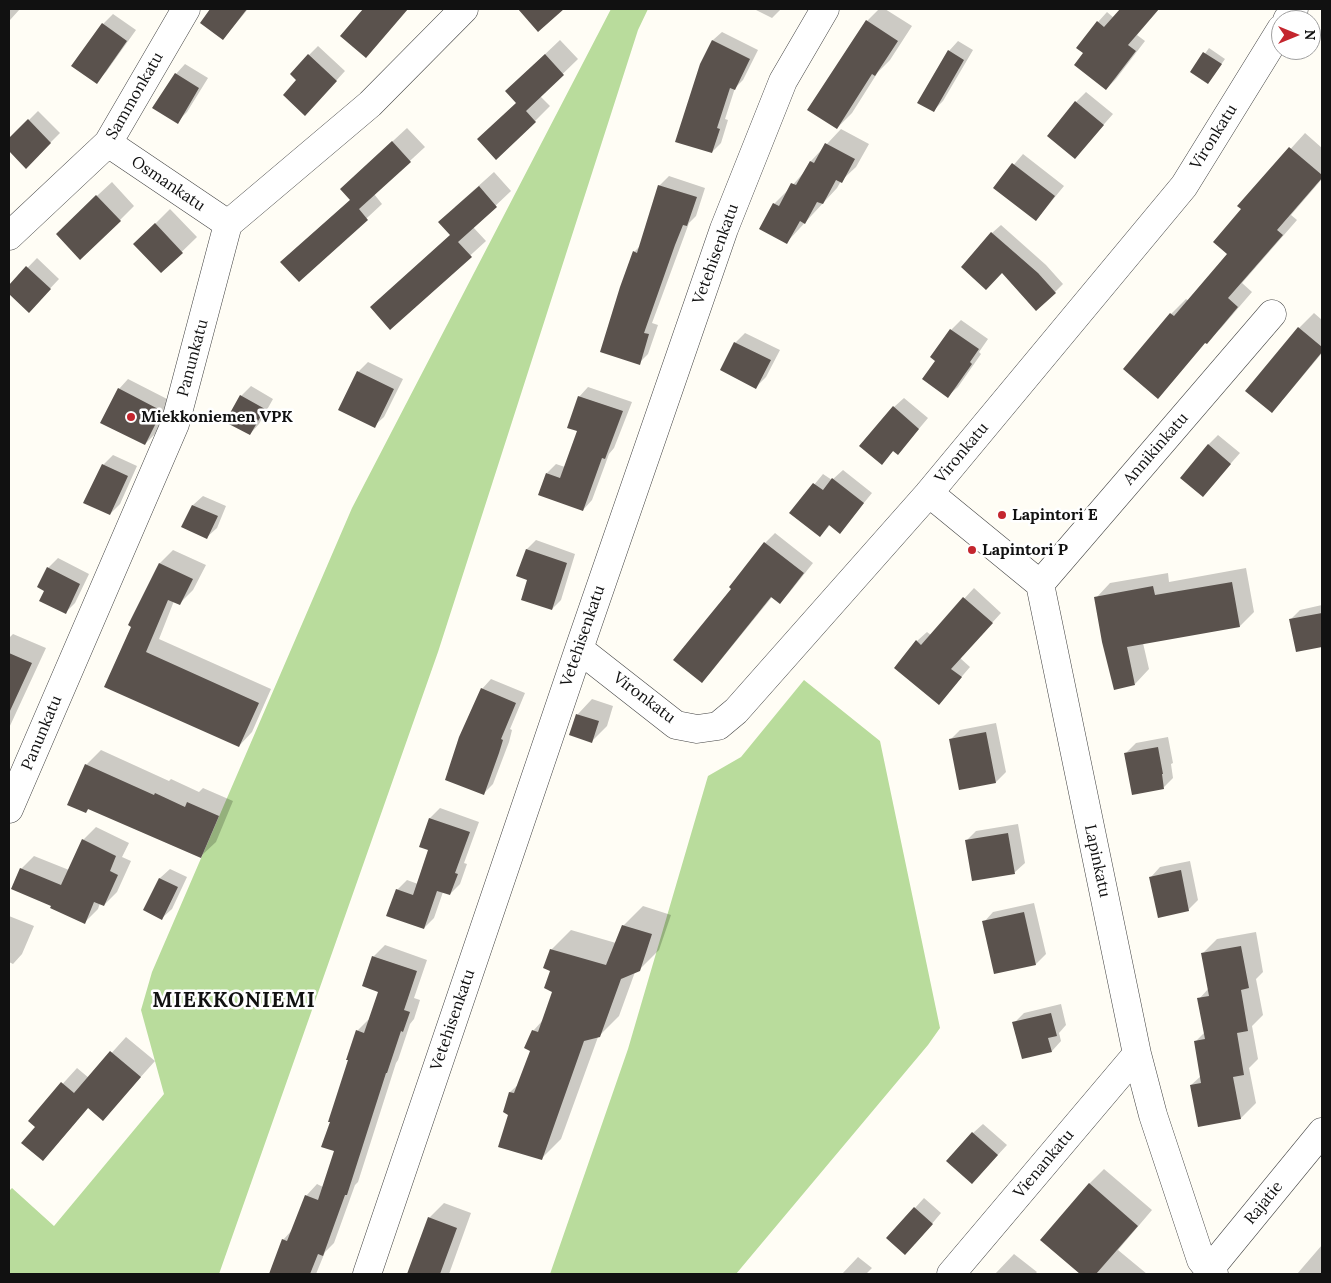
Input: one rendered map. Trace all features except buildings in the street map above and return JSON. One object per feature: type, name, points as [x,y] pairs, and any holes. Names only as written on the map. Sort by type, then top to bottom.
[{"type":"street","name":"Sammonkatu","points":[[9,236],[108,143],[186,9]]},
{"type":"street","points":[[228,224],[370,104],[464,9]]},
{"type":"street","name":"Vetehisenkatu","points":[[367,1274],[724,229],[784,81],[825,9]]},
{"type":"street","name":"Vironkatu","points":[[579,649],[676,725],[697,729],[718,726],[736,711],[928,493],[1184,186],[1271,45]]},
{"type":"street","name":"Osmankatu","points":[[108,143],[228,224]]},
{"type":"street","name":"Panunkatu","points":[[9,809],[176,424],[228,224]]},
{"type":"street","name":"Annikinkatu","points":[[1040,584],[1272,314]]},
{"type":"street","points":[[928,493],[1040,584]]},
{"type":"street","name":"Lapinkatu","points":[[1040,584],[1137,1054],[1153,1115],[1201,1260],[1212,1272]]},
{"type":"street","name":"Vienankatu","points":[[951,1274],[1137,1054]]},
{"type":"street","name":"Rajatie","points":[[1212,1272],[1322,1132]]},
{"type":"green space","points":[[611,9],[648,9],[638,30],[438,652],[219,1274],[9,1274],[9,1191],[12,1188],[54,1226],[164,1094],[141,1010],[152,972],[352,508]]},
{"type":"green space","points":[[804,680],[880,741],[940,1028],[928,1045],[736,1274],[550,1274],[628,1049],[708,776],[741,757]]},
{"type":"place","name":"Miekkoniemen VPK","points":[[131,417]]},
{"type":"place","name":"Lapintori E","points":[[1002,515]]},
{"type":"place","name":"Lapintori P","points":[[972,550]]},
{"type":"district","name":"MIEKKONIEMI","points":[[234,1001]]}]
